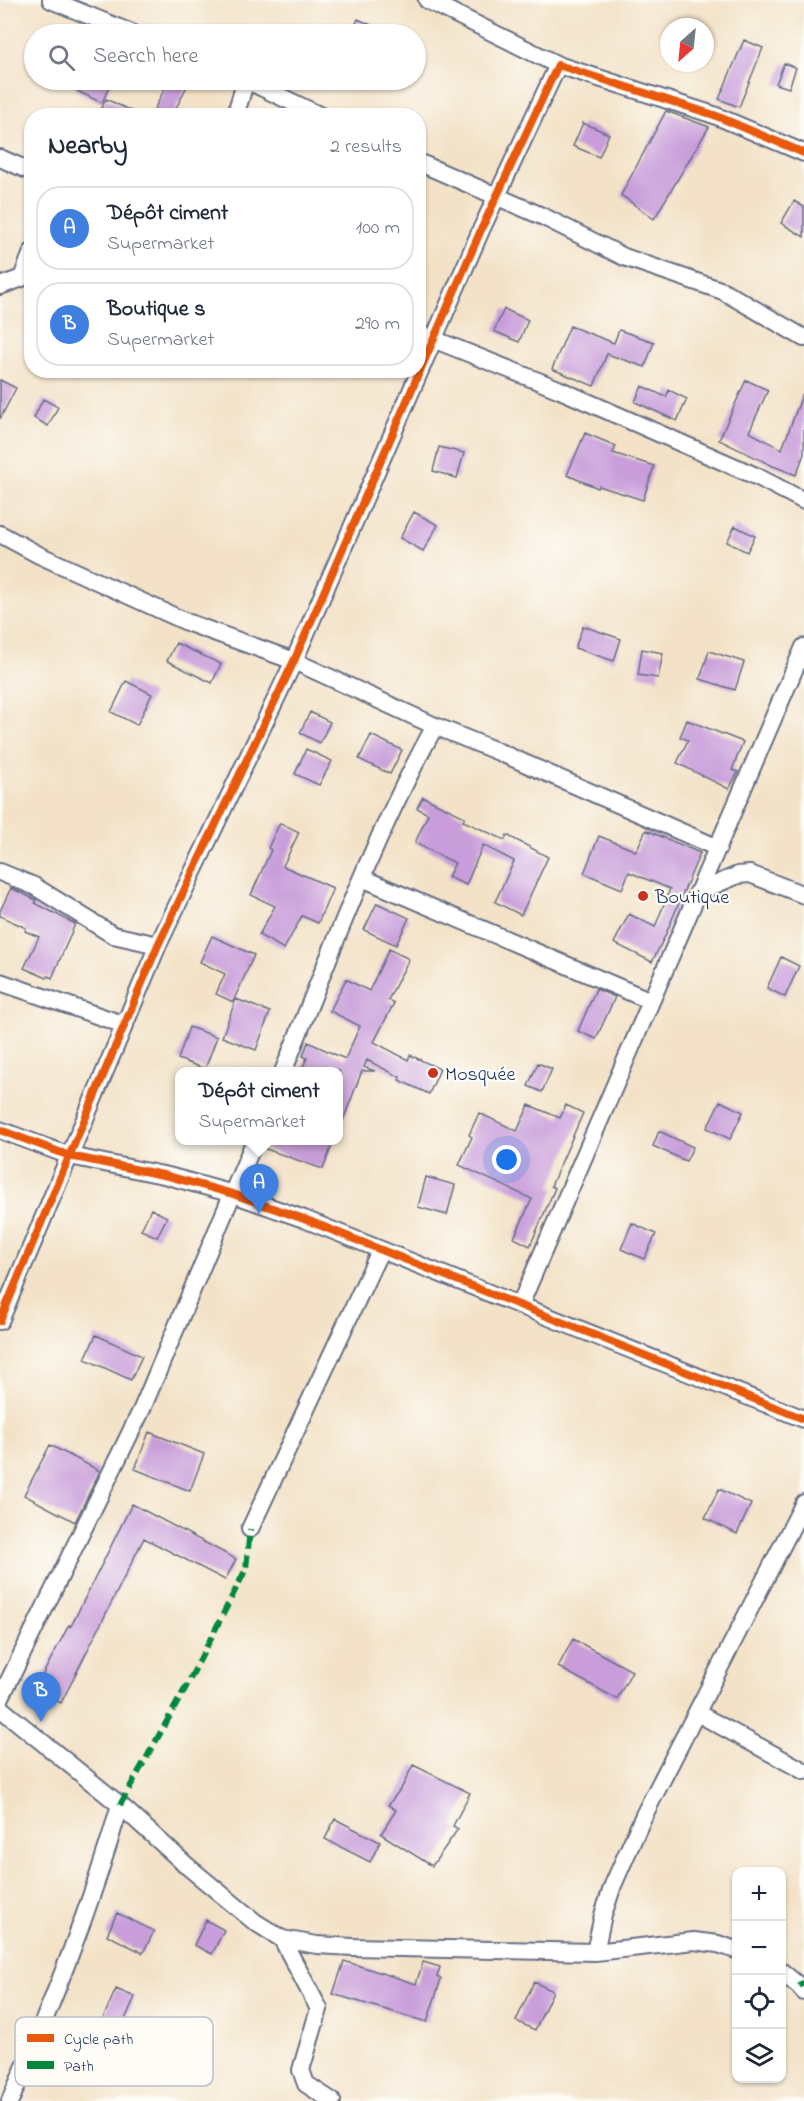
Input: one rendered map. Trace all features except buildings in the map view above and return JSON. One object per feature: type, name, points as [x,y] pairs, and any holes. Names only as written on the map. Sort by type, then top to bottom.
[{"type":"street","points":[[51,0],[110,24]]},
{"type":"street","points":[[427,0],[558,65],[714,115],[804,153]]},
{"type":"street","points":[[558,65],[497,197],[426,337],[558,389],[758,477],[804,501]]},
{"type":"street","points":[[237,108],[243,90]]},
{"type":"street","points":[[267,90],[304,108]]},
{"type":"street","points":[[0,158],[24,168]]},
{"type":"street","points":[[426,166],[544,217],[624,257],[723,291],[804,338]]},
{"type":"street","points":[[0,286],[22,278],[24,273]]},
{"type":"street","points":[[0,1320],[158,945],[294,661],[409,378]]},
{"type":"street","points":[[0,534],[39,555],[189,623],[294,661],[435,726],[510,756],[718,848]]},
{"type":"street","points":[[520,1305],[804,647]]},
{"type":"street","points":[[285,1067],[362,878],[408,775],[435,726]]},
{"type":"street","points":[[0,872],[34,886],[113,935],[158,945]]},
{"type":"street","points":[[698,892],[738,875],[750,874],[804,895]]},
{"type":"street","points":[[362,878],[651,1001]]},
{"type":"street","points":[[0,982],[125,1025]]},
{"type":"street","points":[[0,1130],[70,1156],[168,1176],[233,1194],[304,1219],[804,1419]]},
{"type":"street","points":[[0,1699],[142,1409],[253,1145]]},
{"type":"street","points":[[250,1529],[380,1251]]},
{"type":"street","points":[[595,1952],[603,1915],[625,1857],[804,1503]]},
{"type":"street","points":[[0,1708],[120,1805],[186,1865],[255,1922],[282,1939],[317,1945],[353,1947],[595,1952],[694,1941],[718,1944],[732,1949]]},
{"type":"street","points":[[697,1713],[804,1771]]},
{"type":"street","points":[[44,2017],[97,1879],[120,1805]]},
{"type":"street","points":[[282,1939],[319,2009],[302,2070],[306,2084],[332,2101]]},
{"type":"street","points":[[786,1975],[804,1992]]},
{"type":"street","points":[[10,2101],[16,2086]]},
{"type":"marked path","points":[[120,1805],[186,1687],[246,1569],[250,1529]]},
{"type":"marked path","points":[[799,1986],[804,1982]]},
{"type":"cycle path","points":[[426,357],[481,230],[558,65],[714,115],[804,153]]},
{"type":"cycle path","points":[[0,1321],[158,945],[294,661],[417,378]]},
{"type":"cycle path","points":[[0,1130],[70,1156],[168,1176],[233,1194],[304,1219],[804,1419]]},
{"type":"place","name":"Boutique","points":[[643,896]]},
{"type":"place","name":"Mosquée","points":[[433,1073]]},
{"type":"place","name":"Dépôt ciment","points":[[259,1214]]},
{"type":"place","name":"Boutique s","points":[[41,1722]]}]
